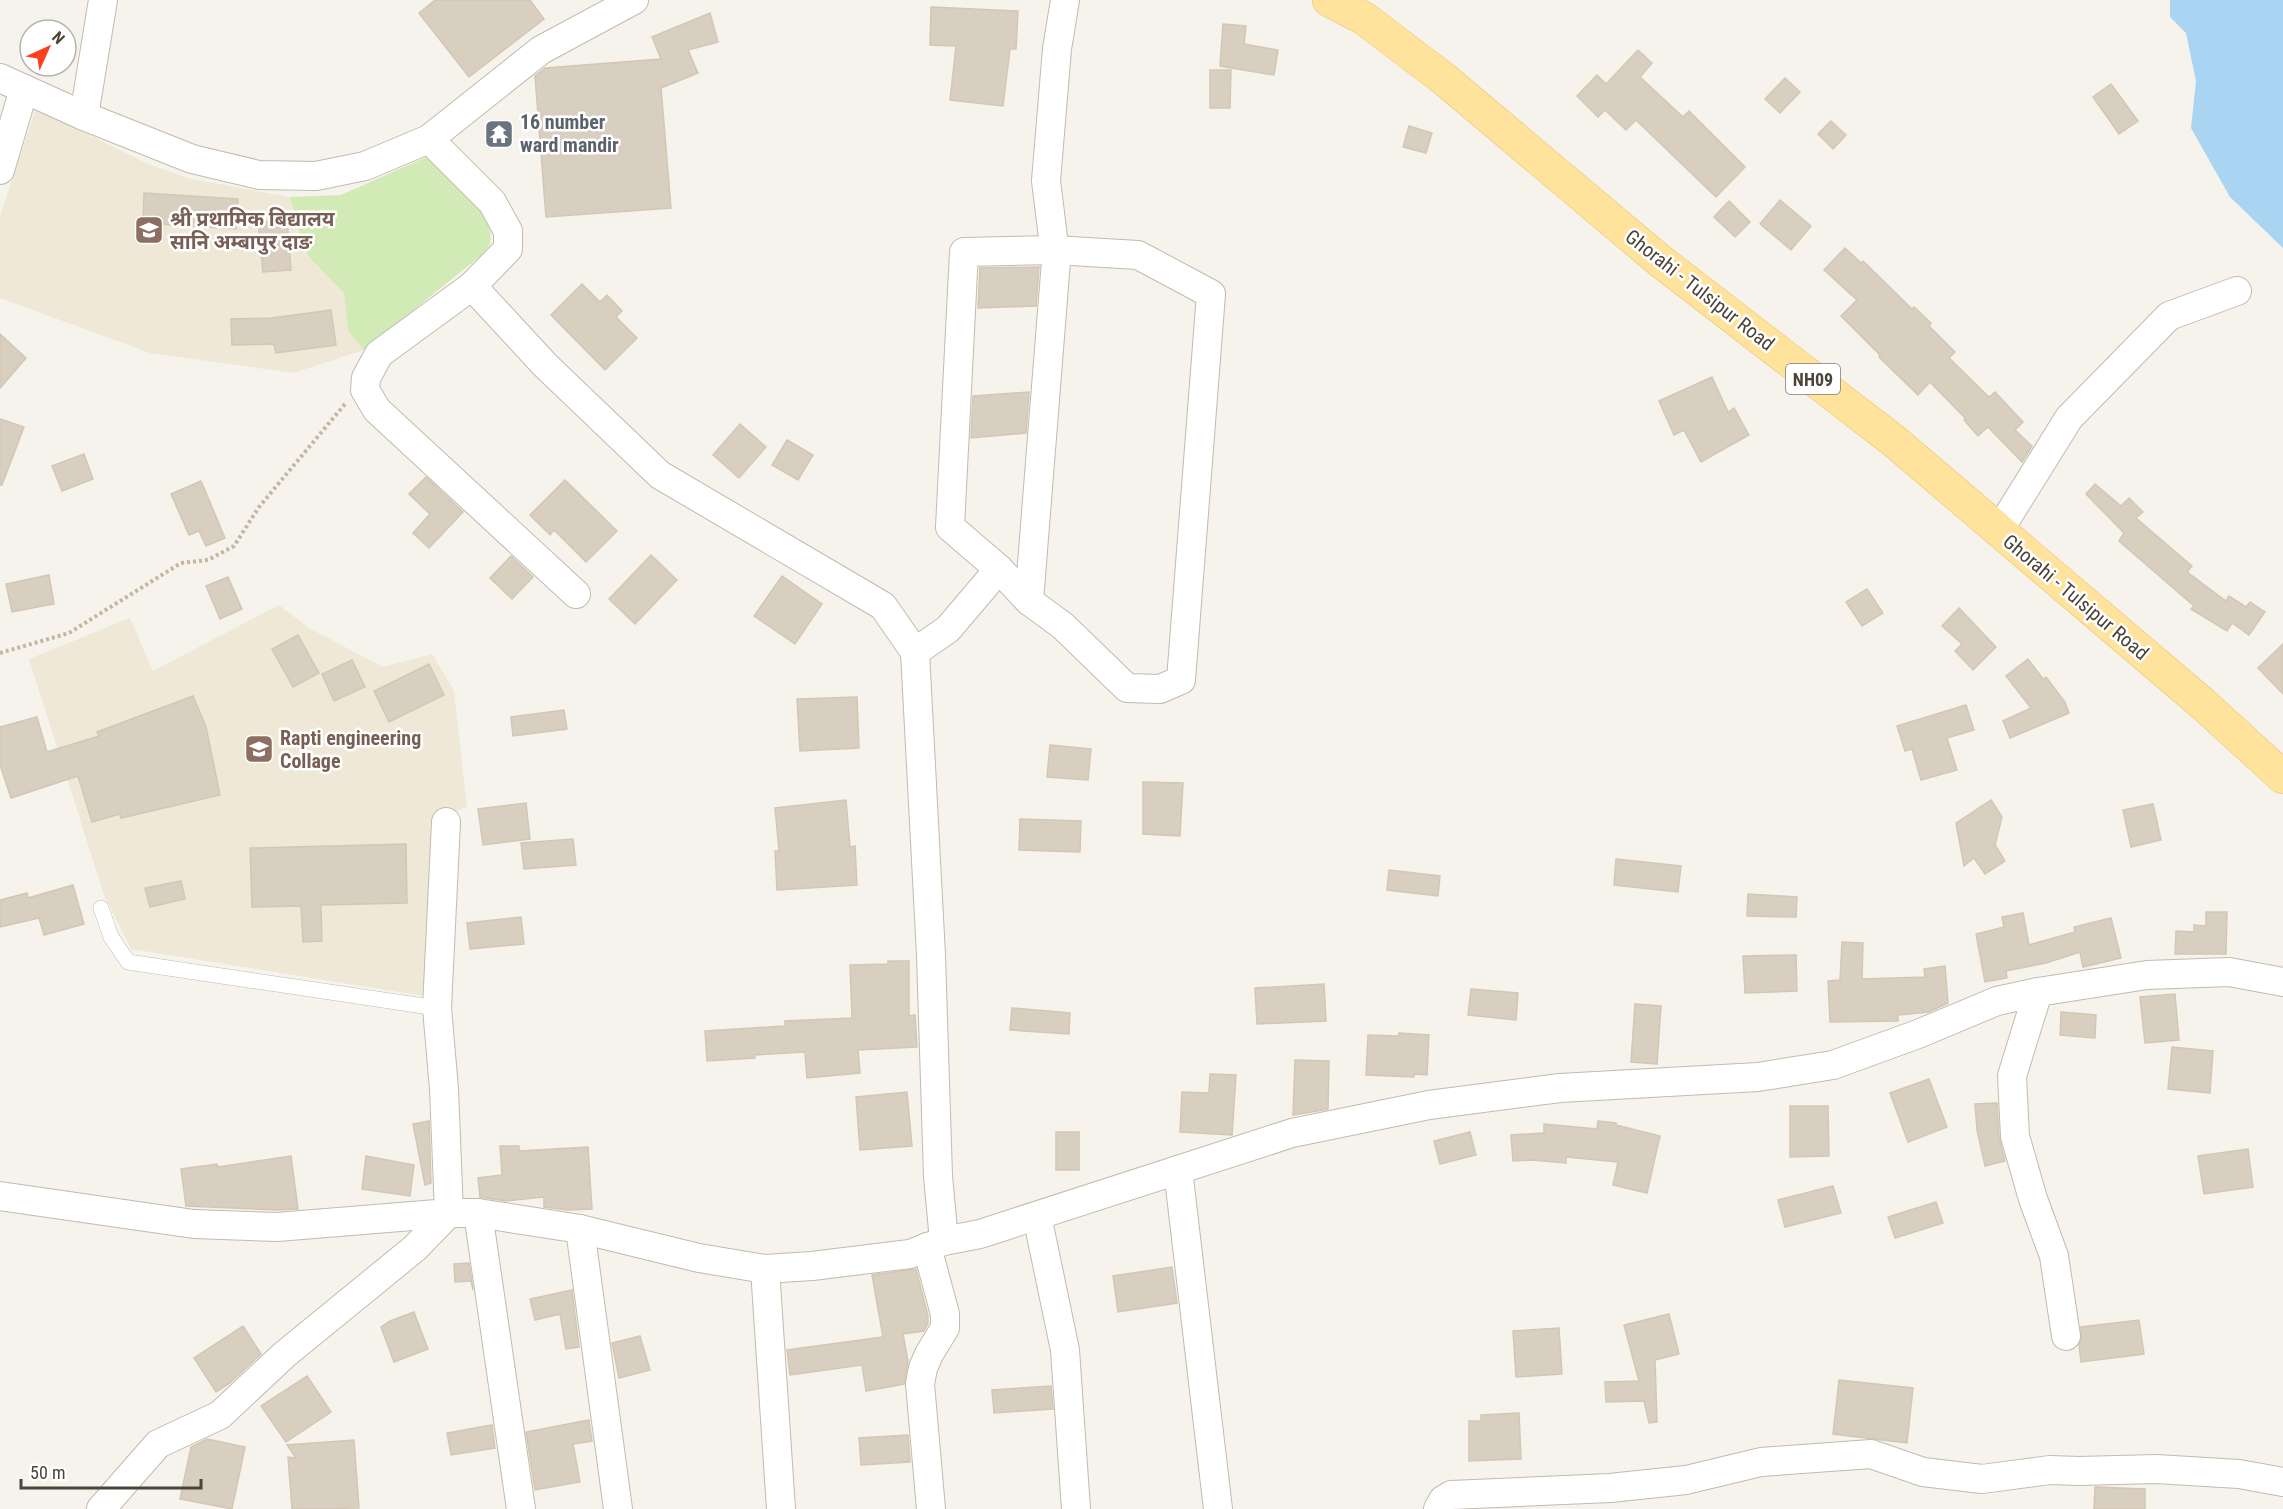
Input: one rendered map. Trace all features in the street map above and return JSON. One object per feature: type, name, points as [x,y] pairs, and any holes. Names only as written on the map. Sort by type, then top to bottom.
[{"type":"main road","name":"Ghorahi - Tulsipur Road","points":[[1329,0],[1365,19],[1444,79],[1659,260],[1894,441],[1998,532],[2203,704],[2283,777]]},
{"type":"street","points":[[84,116],[103,0]]},
{"type":"street","points":[[0,170],[12,83],[84,116],[192,159],[259,175],[316,176],[365,166],[429,139],[541,50],[634,0]]},
{"type":"street","points":[[1029,601],[1056,261],[1046,181],[1057,49],[1065,0]]},
{"type":"street","points":[[429,139],[492,202],[508,231],[508,249],[472,286],[379,354],[366,378],[365,390],[377,410],[576,594]]},
{"type":"street","points":[[1054,250],[1138,255],[1211,294],[1181,680],[1160,689],[1127,688],[1063,626],[1029,601],[999,569],[950,527],[964,252],[1054,250]]},
{"type":"street","points":[[472,286],[545,365],[660,475],[884,606],[915,652],[931,955],[938,1176],[936,1244],[945,1314],[945,1328],[929,1354],[920,1384],[931,1509]]},
{"type":"street","points":[[1998,532],[2068,418],[2169,316],[2237,291]]},
{"type":"street","points":[[915,652],[948,629],[999,569]]},
{"type":"street","points":[[101,1509],[158,1444],[220,1414],[285,1355],[415,1248],[449,1213],[444,1089],[437,1008],[446,822]]},
{"type":"street","points":[[0,1196],[194,1224],[277,1227],[449,1213],[477,1213],[580,1229],[699,1258],[765,1269],[812,1266],[910,1254],[936,1244],[980,1234],[1037,1216],[1292,1133],[1429,1105],[1560,1088],[1758,1077],[1833,1065],[1918,1034],[1997,1001],[2038,992],[2147,975],[2229,972],[2283,982]]},
{"type":"street","points":[[2038,992],[2012,1076],[2015,1136],[2033,1199],[2054,1256],[2066,1336]]},
{"type":"street","points":[[1178,1170],[1218,1509]]},
{"type":"street","points":[[477,1213],[521,1509]]},
{"type":"street","points":[[1037,1216],[1065,1350],[1076,1509]]},
{"type":"street","points":[[580,1229],[618,1509]]},
{"type":"street","points":[[765,1269],[781,1509]]},
{"type":"street","points":[[1438,1509],[1443,1500],[1451,1495],[1620,1487],[1686,1480],[1761,1462],[1871,1454],[1923,1472],[1982,1479],[2050,1470],[2156,1469],[2239,1474],[2283,1482]]},
{"type":"lane","points":[[101,908],[111,937],[128,962],[437,1008]]},
{"type":"path","points":[[0,653],[69,633],[180,563],[208,560],[234,546],[260,507],[366,378]]},
{"type":"shaded area","name":"श्री प्रथामिक बिद्यालय सानि अम्बापुर दाङ","points":[[36,108],[150,165],[191,179],[290,197],[302,245],[310,258],[344,293],[348,331],[364,350],[293,373],[150,353],[0,298],[0,216]]},
{"type":"shaded area","name":"Rapti engineering Collage","points":[[279,605],[309,628],[383,667],[432,654],[454,691],[467,807],[439,817],[424,996],[131,949],[104,895],[29,659],[130,618],[153,671]]},
{"type":"green space","points":[[431,155],[483,212],[491,233],[490,244],[484,253],[364,350],[348,331],[344,293],[310,258],[302,245],[290,197],[341,195]]},
{"type":"water","points":[[2170,0],[2283,0],[2283,248],[2230,197],[2191,128],[2196,81],[2186,33],[2170,17]]},
{"type":"building","points":[[435,0],[530,0],[544,19],[469,77],[419,13]]},
{"type":"building","points":[[931,7],[1018,11],[1016,49],[1010,49],[1003,106],[950,100],[956,46],[930,45]]},
{"type":"building","points":[[710,13],[718,42],[688,50],[698,73],[661,88],[671,208],[546,217],[535,76],[545,68],[661,59],[652,37]]},
{"type":"building","points":[[1223,24],[1246,26],[1244,44],[1278,50],[1274,75],[1220,66]]},
{"type":"building","points":[[1638,50],[1652,63],[1640,77],[1683,117],[1689,111],[1745,167],[1716,197],[1636,120],[1626,130],[1605,110],[1598,117],[1577,96],[1597,75],[1606,84]]},
{"type":"building","points":[[1210,70],[1231,70],[1230,108],[1210,108]]},
{"type":"building","points":[[1785,78],[1800,92],[1780,113],[1765,99]]},
{"type":"building","points":[[2111,84],[2138,121],[2119,134],[2093,97]]},
{"type":"building","points":[[1831,121],[1846,135],[1833,149],[1818,134]]},
{"type":"building","points":[[1409,126],[1432,133],[1426,153],[1403,147]]},
{"type":"building","points":[[144,193],[238,199],[236,229],[143,223]]},
{"type":"building","points":[[1780,200],[1811,226],[1791,250],[1760,224]]},
{"type":"building","points":[[1729,201],[1750,222],[1735,237],[1714,217]]},
{"type":"building","points":[[287,220],[291,270],[263,272],[258,222]]},
{"type":"building","points":[[1845,248],[1861,263],[1863,261],[1912,309],[1914,307],[1931,323],[1929,326],[1955,352],[1949,358],[1989,397],[1995,392],[2023,422],[2015,430],[2032,446],[2022,462],[1988,427],[1978,436],[1964,420],[1966,419],[1930,382],[1918,395],[1841,316],[1857,300],[1824,270]]},
{"type":"building","points":[[1039,267],[1036,306],[978,308],[980,268]]},
{"type":"building","points":[[582,284],[600,302],[607,295],[622,311],[616,317],[637,338],[605,370],[551,315]]},
{"type":"building","points":[[331,310],[336,345],[276,353],[274,344],[232,345],[231,319],[271,318]]},
{"type":"building","points":[[0,334],[26,358],[0,388]]},
{"type":"building","points":[[1712,377],[1728,412],[1734,408],[1749,435],[1701,462],[1684,430],[1674,435],[1659,401]]},
{"type":"building","points":[[1029,392],[1026,433],[971,438],[973,396]]},
{"type":"building","points":[[0,419],[24,427],[2,485],[0,485]]},
{"type":"building","points":[[740,424],[766,447],[739,478],[713,455]]},
{"type":"building","points":[[787,440],[813,455],[798,480],[772,465]]},
{"type":"building","points":[[84,454],[93,479],[62,491],[52,466]]},
{"type":"building","points":[[426,477],[463,512],[429,548],[413,533],[430,514],[409,494]]},
{"type":"building","points":[[565,480],[617,531],[586,562],[554,530],[550,535],[530,515]]},
{"type":"building","points":[[201,481],[225,538],[206,546],[199,531],[189,535],[171,494]]},
{"type":"building","points":[[2095,484],[2121,506],[2129,498],[2143,512],[2136,518],[2192,566],[2187,572],[2226,601],[2229,596],[2246,607],[2250,602],[2265,612],[2249,635],[2232,623],[2227,631],[2191,609],[2194,606],[2119,541],[2124,533],[2086,494]]},
{"type":"building","points":[[651,555],[677,580],[635,624],[609,599]]},
{"type":"building","points":[[511,556],[533,577],[512,599],[490,578]]},
{"type":"building","points":[[49,575],[54,604],[12,612],[6,584]]},
{"type":"building","points":[[782,576],[822,604],[795,644],[754,616]]},
{"type":"building","points":[[228,577],[242,609],[220,619],[206,586]]},
{"type":"building","points":[[1867,589],[1883,613],[1862,626],[1846,602]]},
{"type":"building","points":[[1959,608],[1996,647],[1973,670],[1955,651],[1962,644],[1942,626]]},
{"type":"building","points":[[298,635],[319,673],[293,687],[272,649]]},
{"type":"building","points":[[2283,644],[2283,694],[2258,668]]},
{"type":"building","points":[[2028,659],[2043,679],[2046,677],[2065,702],[2069,713],[2010,738],[2003,721],[2031,708],[2006,676]]},
{"type":"building","points":[[352,660],[365,687],[334,701],[322,674]]},
{"type":"building","points":[[429,664],[444,695],[389,722],[374,691]]},
{"type":"building","points":[[193,696],[206,727],[220,795],[121,818],[120,814],[92,822],[78,776],[11,798],[0,765],[0,727],[37,717],[47,752],[99,736],[97,732]]},
{"type":"building","points":[[857,697],[859,748],[800,751],[797,699]]},
{"type":"building","points":[[1966,705],[1974,730],[1947,738],[1957,770],[1921,780],[1912,749],[1905,751],[1897,726]]},
{"type":"building","points":[[564,710],[567,729],[513,736],[511,717]]},
{"type":"building","points":[[1050,745],[1091,749],[1088,780],[1047,777]]},
{"type":"building","points":[[1143,782],[1183,783],[1180,836],[1143,834]]},
{"type":"building","points":[[846,800],[850,847],[855,846],[857,885],[777,890],[775,851],[779,851],[775,808]]},
{"type":"building","points":[[1991,800],[2002,817],[1995,845],[2005,861],[1985,874],[1974,858],[1964,866],[1956,823]]},
{"type":"building","points":[[526,803],[530,839],[483,845],[478,809]]},
{"type":"building","points":[[2153,804],[2161,840],[2131,847],[2123,810]]},
{"type":"building","points":[[1020,819],[1081,821],[1080,852],[1019,850]]},
{"type":"building","points":[[573,839],[576,865],[524,869],[521,843]]},
{"type":"building","points":[[406,844],[407,903],[321,905],[322,941],[303,942],[301,906],[252,907],[250,848]]},
{"type":"building","points":[[1616,859],[1681,866],[1678,892],[1614,885]]},
{"type":"building","points":[[1389,870],[1440,876],[1438,896],[1387,890]]},
{"type":"building","points":[[181,881],[185,899],[150,907],[145,888]]},
{"type":"building","points":[[73,885],[84,924],[44,935],[39,918],[0,927],[0,900],[27,893],[28,898]]},
{"type":"building","points":[[1748,894],[1797,897],[1796,917],[1747,916]]},
{"type":"building","points":[[2206,912],[2227,912],[2226,954],[2175,954],[2176,931],[2194,932],[2194,925],[2206,926]]},
{"type":"building","points":[[2023,913],[2029,945],[2075,932],[2074,927],[2111,918],[2121,958],[2083,967],[2080,952],[2046,963],[2006,971],[2007,978],[1985,982],[1976,934],[2004,927],[2002,917]]},
{"type":"building","points":[[521,917],[524,944],[470,949],[467,923]]},
{"type":"building","points":[[1842,942],[1863,943],[1862,979],[1925,977],[1924,969],[1945,966],[1948,1003],[1929,1012],[1898,1015],[1898,1021],[1830,1022],[1828,981],[1840,980]]},
{"type":"building","points":[[1796,955],[1797,991],[1745,993],[1743,956]]},
{"type":"building","points":[[888,961],[909,961],[909,1016],[915,1015],[917,1047],[858,1050],[860,1073],[807,1078],[805,1052],[707,1061],[705,1031],[785,1026],[785,1021],[852,1018],[850,965],[888,964]]},
{"type":"building","points":[[1324,984],[1326,1021],[1257,1024],[1255,988]]},
{"type":"building","points":[[1471,989],[1518,993],[1516,1020],[1468,1015]]},
{"type":"building","points":[[2175,994],[2179,1040],[2145,1043],[2140,997]]},
{"type":"building","points":[[1635,1004],[1661,1006],[1657,1064],[1631,1062]]},
{"type":"building","points":[[1012,1008],[1070,1013],[1069,1034],[1010,1030]]},
{"type":"building","points":[[2061,1012],[2096,1015],[2095,1038],[2060,1035]]},
{"type":"building","points":[[1399,1033],[1429,1035],[1427,1075],[1414,1074],[1414,1077],[1366,1075],[1368,1035],[1399,1036]]},
{"type":"building","points":[[2172,1047],[2213,1051],[2210,1093],[2168,1089]]},
{"type":"building","points":[[1295,1060],[1329,1061],[1328,1109],[1293,1115]]},
{"type":"building","points":[[1210,1074],[1236,1075],[1232,1135],[1180,1132],[1182,1092],[1209,1093]]},
{"type":"building","points":[[1929,1079],[1947,1127],[1908,1142],[1890,1093]]},
{"type":"building","points":[[907,1092],[912,1146],[860,1150],[856,1097]]},
{"type":"building","points":[[1997,1103],[1999,1137],[2005,1161],[1985,1166],[1977,1130],[1975,1104]]},
{"type":"building","points":[[1790,1106],[1828,1106],[1829,1156],[1790,1157]]},
{"type":"building","points":[[429,1121],[431,1183],[425,1185],[413,1124]]},
{"type":"building","points":[[1598,1121],[1616,1123],[1616,1125],[1660,1136],[1647,1193],[1613,1185],[1618,1162],[1566,1157],[1566,1163],[1513,1161],[1511,1135],[1544,1133],[1544,1124],[1597,1129]]},
{"type":"building","points":[[1056,1132],[1079,1132],[1079,1170],[1056,1170]]},
{"type":"building","points":[[1470,1132],[1476,1155],[1440,1164],[1434,1141]]},
{"type":"building","points":[[500,1146],[519,1146],[519,1151],[588,1147],[592,1209],[568,1210],[544,1207],[544,1197],[506,1201],[480,1197],[478,1178],[502,1175]]},
{"type":"building","points":[[2248,1149],[2253,1187],[2204,1194],[2198,1156]]},
{"type":"building","points":[[291,1156],[298,1209],[186,1206],[181,1169],[217,1164],[218,1167]]},
{"type":"building","points":[[366,1156],[414,1165],[410,1196],[362,1189]]},
{"type":"building","points":[[1833,1186],[1841,1213],[1785,1227],[1778,1200]]},
{"type":"building","points":[[1936,1202],[1943,1223],[1895,1238],[1888,1217]]},
{"type":"building","points":[[469,1263],[473,1290],[471,1281],[455,1282],[454,1264]]},
{"type":"building","points":[[1172,1267],[1177,1303],[1118,1312],[1113,1276]]},
{"type":"building","points":[[916,1269],[928,1323],[924,1331],[903,1334],[908,1361],[904,1384],[866,1391],[862,1365],[790,1375],[787,1350],[883,1337],[872,1275]]},
{"type":"building","points":[[572,1290],[579,1347],[566,1349],[560,1314],[535,1320],[530,1299]]},
{"type":"building","points":[[414,1312],[428,1349],[394,1362],[381,1327]]},
{"type":"building","points":[[1669,1314],[1679,1354],[1655,1360],[1657,1422],[1649,1423],[1644,1401],[1606,1402],[1605,1382],[1639,1381],[1624,1325]]},
{"type":"building","points":[[2139,1320],[2144,1354],[2081,1362],[2079,1345],[2081,1327]]},
{"type":"building","points":[[243,1326],[261,1354],[230,1383],[216,1392],[194,1358]]},
{"type":"building","points":[[1559,1328],[1562,1374],[1516,1377],[1513,1331]]},
{"type":"building","points":[[640,1336],[650,1370],[619,1378],[612,1343]]},
{"type":"building","points":[[307,1376],[331,1412],[286,1442],[261,1406]]},
{"type":"building","points":[[1839,1380],[1913,1388],[1907,1443],[1833,1434]]},
{"type":"building","points":[[1051,1386],[1053,1409],[994,1413],[992,1390]]},
{"type":"building","points":[[1519,1413],[1521,1459],[1469,1461],[1469,1421],[1481,1421],[1481,1415]]},
{"type":"building","points":[[589,1420],[592,1441],[573,1444],[580,1482],[535,1490],[526,1432]]},
{"type":"building","points":[[492,1425],[495,1448],[451,1455],[447,1433]]},
{"type":"building","points":[[908,1435],[910,1462],[861,1465],[859,1438]]},
{"type":"building","points":[[207,1439],[245,1447],[232,1509],[180,1499],[191,1447]]},
{"type":"building","points":[[354,1440],[359,1508],[292,1509],[288,1457],[296,1458],[287,1445]]},
{"type":"building","points":[[2095,1487],[2145,1489],[2145,1509],[2094,1509]]},
{"type":"place","name":"16 number ward mandir","points":[[499,134]]},
{"type":"place","name":"श्री प्रथामिक बिद्यालय सानि अम्बापुर दाङ","points":[[149,230]]},
{"type":"place","name":"Rapti engineering Collage","points":[[259,749]]}]
